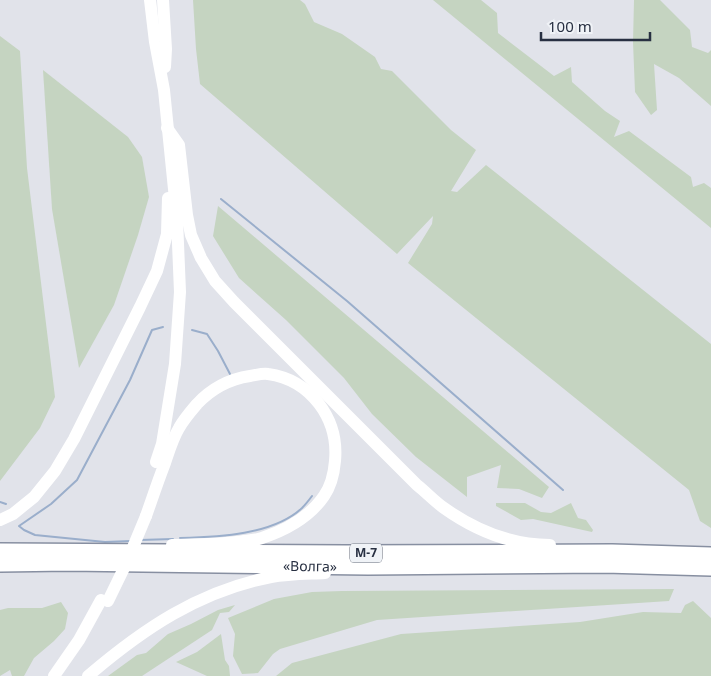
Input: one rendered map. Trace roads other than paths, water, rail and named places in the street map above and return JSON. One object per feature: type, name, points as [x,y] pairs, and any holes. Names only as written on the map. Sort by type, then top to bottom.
[{"type":"highway","name":"«Волга»","points":[[0,551],[612,552],[711,554]]},
{"type":"highway","name":"«Волга»","points":[[0,564],[368,567],[605,565],[711,568]]},
{"type":"main road","points":[[142,516],[162,444],[175,364],[180,292],[177,219],[164,90],[155,42],[150,0]]},
{"type":"main road","points":[[163,0],[166,49],[164,90]]},
{"type":"main road","points":[[0,520],[13,514],[34,497],[55,471],[74,439],[157,271],[167,234],[167,128]]},
{"type":"main road","points":[[167,128],[179,145],[186,215],[191,235],[201,258],[216,281],[234,302],[417,485],[442,507],[462,520],[479,529],[504,538],[535,545],[598,545],[612,552]]},
{"type":"main road","points":[[62,676],[80,651],[105,601],[119,562],[142,516],[179,428],[198,402],[223,384],[241,378],[267,374],[300,386],[314,398],[327,414],[333,430],[336,452],[334,473],[321,500],[297,522],[286,529],[260,539],[228,544],[138,546],[120,551]]},
{"type":"main road","points":[[88,676],[117,651],[148,629],[178,610],[207,597],[271,577],[368,567]]},
{"type":"main road","points":[[54,676],[105,601]]},
{"type":"waterway","points":[[221,199],[347,301],[563,490]]},
{"type":"waterway","points":[[131,541],[105,542],[35,535],[19,526],[51,504],[77,480],[130,380],[152,330],[163,327]]},
{"type":"waterway","points":[[192,330],[207,334],[230,374]]},
{"type":"waterway","points":[[180,538],[211,537],[261,529],[290,517],[302,508],[312,496]]},
{"type":"waterway","points":[[0,502],[6,504]]},
{"type":"waterway","points":[[140,540],[173,539]]}]
